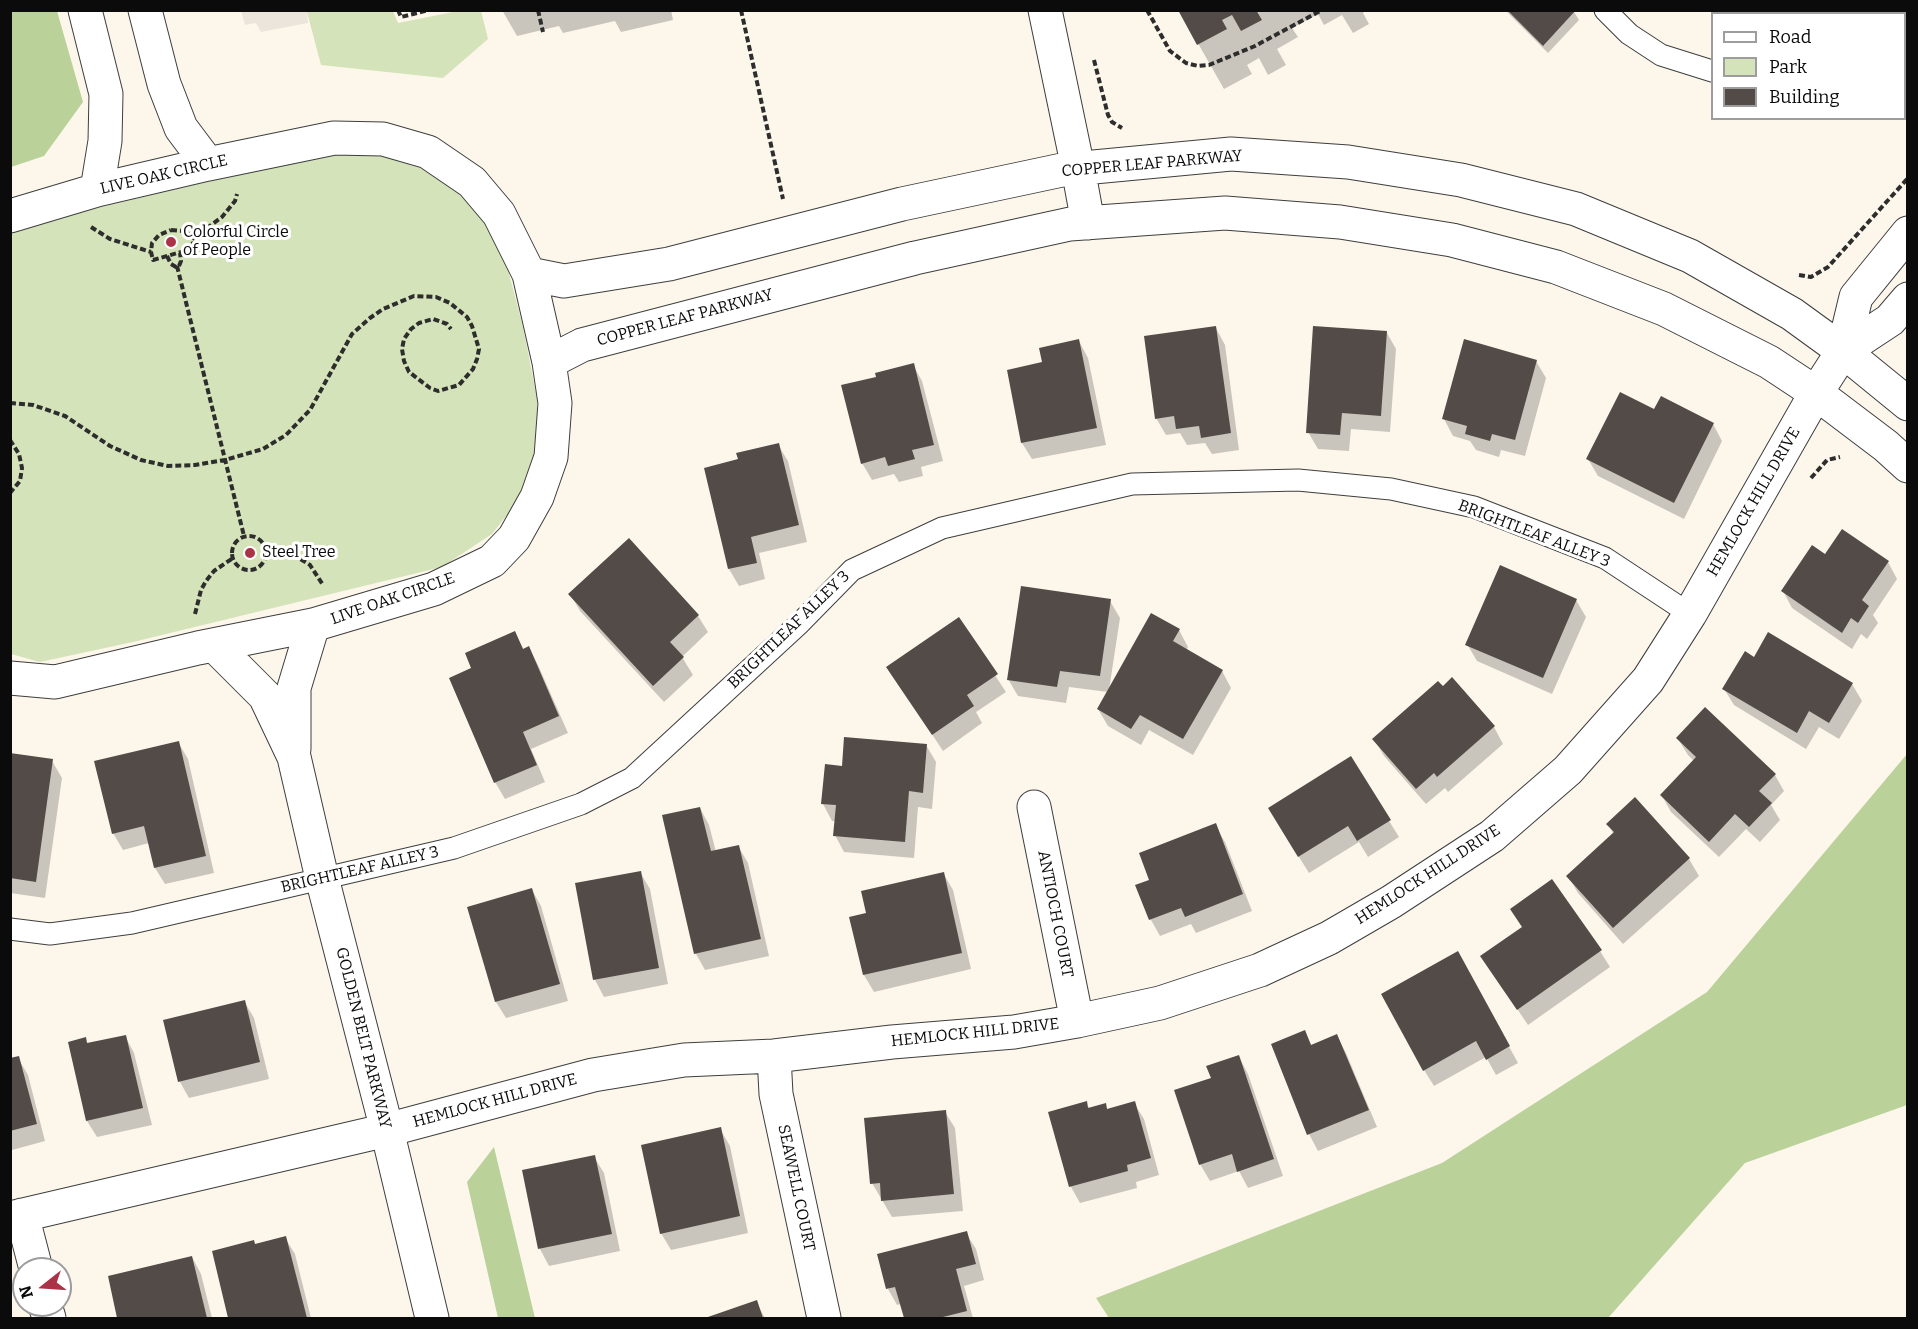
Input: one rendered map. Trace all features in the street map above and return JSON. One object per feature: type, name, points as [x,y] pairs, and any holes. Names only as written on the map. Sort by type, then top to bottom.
[{"type":"street","points":[[86,10],[106,94],[105,141],[97,190]]},
{"type":"street","points":[[145,10],[164,84],[181,128],[208,164]]},
{"type":"street","points":[[1045,10],[1088,223]]},
{"type":"street","name":"LIVE OAK CIRCLE","points":[[10,216],[97,190],[334,138],[383,139],[428,152],[472,182],[499,214],[529,274],[549,362],[555,403],[551,457],[537,497],[514,538],[492,561],[434,589],[313,626],[55,682],[10,678]]},
{"type":"street","name":"COPPER LEAF PARKWAY","points":[[529,274],[564,281],[669,264],[902,204],[1062,170],[1231,154],[1348,162],[1461,180],[1576,209],[1690,256],[1792,314],[1843,351],[1908,404]]},
{"type":"street","name":"COPPER LEAF PARKWAY","points":[[549,362],[582,345],[915,258],[1070,225],[1226,213],[1340,222],[1452,240],[1556,267],[1664,309],[1769,362],[1816,393],[1886,446],[1908,466]]},
{"type":"street","points":[[1843,351],[1856,297],[1908,233]]},
{"type":"street","points":[[1843,351],[1890,321],[1908,299]]},
{"type":"street","name":"HEMLOCK HILL DRIVE","points":[[16,1216],[387,1130],[593,1075],[684,1060],[774,1056],[892,1042],[1014,1032],[1077,1021],[1160,1003],[1260,970],[1329,938],[1391,902],[1492,836],[1575,762],[1648,680],[1690,614],[1816,393],[1843,351]]},
{"type":"street","name":"GOLDEN BELT PARKWAY","points":[[294,757],[294,688],[313,626]]},
{"type":"street","name":"GOLDEN BELT PARKWAY","points":[[215,646],[265,696],[294,757],[432,1318]]},
{"type":"street","name":"ANTIOCH COURT","points":[[1034,807],[1077,1021]]},
{"type":"street","name":"SEAWELL COURT","points":[[774,1056],[776,1094],[824,1318]]},
{"type":"street","points":[[16,1216],[31,1257]]},
{"type":"lane","points":[[1605,10],[1629,34],[1662,55],[1711,70]]},
{"type":"lane","name":"BRIGHTLEAF ALLEY 3","points":[[10,929],[50,934],[132,923],[454,848],[581,804],[632,778],[800,623],[852,570],[942,528],[1132,484],[1298,480],[1391,489],[1474,507],[1605,558],[1690,614]]},
{"type":"path","points":[[398,10],[401,17],[429,10]]},
{"type":"path","points":[[538,10],[543,32]]},
{"type":"path","points":[[741,10],[783,199]]},
{"type":"path","points":[[1147,10],[1170,51],[1186,63],[1198,66],[1209,65],[1255,46],[1322,10]]},
{"type":"path","points":[[192,239],[222,217],[235,201],[238,191]]},
{"type":"path","points":[[88,224],[110,239],[151,252]]},
{"type":"path","points":[[179,230],[184,231],[192,239],[195,248],[153,260],[151,252],[152,243],[164,232],[179,230]]},
{"type":"path","points":[[177,266],[182,261],[180,253]]},
{"type":"path","points":[[167,256],[171,264],[177,266]]},
{"type":"path","points":[[177,266],[244,536]]},
{"type":"path","points":[[10,403],[33,405],[57,412],[110,446],[141,460],[183,467],[225,460],[263,449],[286,435],[310,410],[352,334],[384,309],[414,296],[436,297],[450,303],[467,317],[472,326],[479,349],[477,359],[473,369],[459,385],[438,390],[430,388],[409,372],[402,349],[411,328],[419,323],[434,319],[447,324],[451,329]]},
{"type":"path","points":[[10,440],[19,454],[22,468],[20,481],[10,493]]},
{"type":"path","points":[[244,536],[257,537],[266,551],[262,564],[252,569],[241,568],[233,558],[235,543],[244,536]]},
{"type":"path","points":[[266,551],[293,555],[310,565],[322,583],[324,592]]},
{"type":"path","points":[[195,620],[198,600],[206,581],[214,571],[233,558]]},
{"type":"green space","points":[[11,10],[57,11],[83,102],[44,156],[11,167]]},
{"type":"green space","points":[[314,10],[393,11],[398,23],[458,11],[481,11],[488,39],[443,78],[321,65],[307,12]]},
{"type":"green space","points":[[358,149],[449,177],[483,218],[506,262],[523,327],[537,398],[537,452],[521,497],[492,534],[442,567],[133,642],[40,662],[11,654],[10,229],[210,181]]},
{"type":"green space","points":[[1907,754],[1907,1105],[1745,1163],[1608,1318],[1109,1318],[1096,1298],[1442,1163],[1707,992]]},
{"type":"green space","points":[[494,1147],[535,1318],[498,1318],[467,1182]]},
{"type":"shaded area","points":[[241,10],[314,11],[307,12],[308,23],[261,32],[256,23],[245,25]]},
{"type":"building","points":[[1178,10],[1256,10],[1262,20],[1241,31],[1232,15],[1222,20],[1227,29],[1197,45]]},
{"type":"building","points":[[1507,10],[1576,10],[1543,46]]},
{"type":"building","points":[[1216,326],[1231,433],[1201,438],[1199,426],[1176,429],[1174,416],[1155,419],[1144,336]]},
{"type":"building","points":[[1313,326],[1387,331],[1381,416],[1342,413],[1340,435],[1306,433]]},
{"type":"building","points":[[1079,339],[1097,428],[1021,443],[1007,370],[1042,362],[1039,348]]},
{"type":"building","points":[[1464,339],[1537,360],[1515,440],[1492,434],[1490,441],[1465,434],[1467,426],[1442,419]]},
{"type":"building","points":[[914,363],[934,445],[912,450],[915,459],[888,466],[885,457],[861,464],[841,385],[876,377],[875,373]]},
{"type":"building","points":[[1620,392],[1654,409],[1661,396],[1714,423],[1674,503],[1586,459]]},
{"type":"building","points":[[779,443],[799,525],[751,537],[757,563],[728,569],[704,468],[738,459],[736,453]]},
{"type":"building","points":[[1842,529],[1889,561],[1862,600],[1869,606],[1858,623],[1851,618],[1842,633],[1781,591],[1812,545],[1825,554]]},
{"type":"building","points":[[629,538],[699,615],[670,642],[684,657],[653,686],[568,594]]},
{"type":"building","points":[[1500,565],[1577,599],[1543,678],[1465,645]]},
{"type":"building","points":[[1021,586],[1111,599],[1100,676],[1060,671],[1057,687],[1007,680]]},
{"type":"building","points":[[1151,613],[1180,629],[1173,641],[1223,670],[1183,739],[1140,715],[1131,729],[1097,709]]},
{"type":"building","points":[[959,617],[998,674],[967,695],[974,706],[932,735],[886,667]]},
{"type":"building","points":[[515,631],[523,649],[529,646],[559,716],[523,732],[537,765],[494,783],[449,678],[471,668],[465,653]]},
{"type":"building","points":[[1768,632],[1853,683],[1829,723],[1809,711],[1797,733],[1722,689],[1745,651],[1754,657]]},
{"type":"building","points":[[1452,677],[1495,726],[1437,777],[1434,773],[1416,789],[1372,739],[1438,681],[1443,686]]},
{"type":"building","points":[[1705,707],[1776,774],[1759,791],[1772,803],[1749,827],[1735,814],[1709,842],[1660,795],[1696,757],[1676,738]]},
{"type":"building","points":[[844,737],[927,744],[923,793],[909,791],[905,842],[833,836],[836,805],[821,804],[825,764],[842,766]]},
{"type":"building","points":[[179,741],[206,856],[154,868],[144,826],[112,834],[94,761]]},
{"type":"building","points":[[10,753],[53,759],[36,882],[10,878]]},
{"type":"building","points":[[1351,756],[1391,820],[1357,841],[1348,826],[1298,857],[1268,808]]},
{"type":"building","points":[[1635,797],[1690,858],[1613,928],[1566,876],[1614,832],[1606,824]]},
{"type":"building","points":[[700,807],[711,851],[739,845],[761,939],[694,954],[662,815]]},
{"type":"building","points":[[1216,823],[1243,894],[1185,917],[1181,908],[1149,920],[1135,885],[1149,880],[1139,853]]},
{"type":"building","points":[[641,871],[659,968],[593,980],[575,883]]},
{"type":"building","points":[[944,872],[962,953],[863,975],[849,917],[866,913],[861,891]]},
{"type":"building","points":[[1552,879],[1602,950],[1517,1010],[1480,956],[1522,927],[1510,909]]},
{"type":"building","points":[[532,888],[560,984],[495,1002],[467,907]]},
{"type":"building","points":[[1458,951],[1510,1046],[1486,1060],[1476,1041],[1423,1071],[1381,994]]},
{"type":"building","points":[[245,1000],[260,1062],[178,1082],[163,1020]]},
{"type":"building","points":[[1305,1030],[1311,1045],[1337,1034],[1369,1110],[1307,1135],[1271,1044]]},
{"type":"building","points":[[126,1035],[143,1108],[86,1121],[68,1042],[86,1037],[87,1043]]},
{"type":"building","points":[[1239,1055],[1274,1159],[1237,1172],[1232,1154],[1199,1165],[1174,1090],[1211,1078],[1206,1066]]},
{"type":"building","points":[[19,1056],[37,1124],[10,1131],[10,1058]]},
{"type":"building","points":[[1087,1101],[1088,1108],[1106,1103],[1107,1109],[1135,1101],[1151,1158],[1127,1165],[1128,1171],[1069,1187],[1048,1112]]},
{"type":"building","points":[[946,1110],[954,1194],[881,1201],[880,1183],[870,1184],[864,1118]]},
{"type":"building","points":[[721,1127],[740,1216],[660,1234],[641,1145]]},
{"type":"building","points":[[595,1155],[612,1234],[538,1249],[522,1170]]},
{"type":"building","points":[[967,1231],[976,1264],[956,1269],[967,1311],[939,1318],[904,1318],[895,1287],[886,1289],[877,1254]]},
{"type":"building","points":[[286,1236],[307,1318],[228,1318],[212,1251],[254,1240],[255,1244]]},
{"type":"building","points":[[192,1256],[207,1318],[117,1318],[108,1276]]},
{"type":"building","points":[[757,1300],[763,1318],[705,1318]]},
{"type":"place","name":"Colorful Circle of People","points":[[171,242]]},
{"type":"place","name":"Steel Tree","points":[[250,553]]}]
